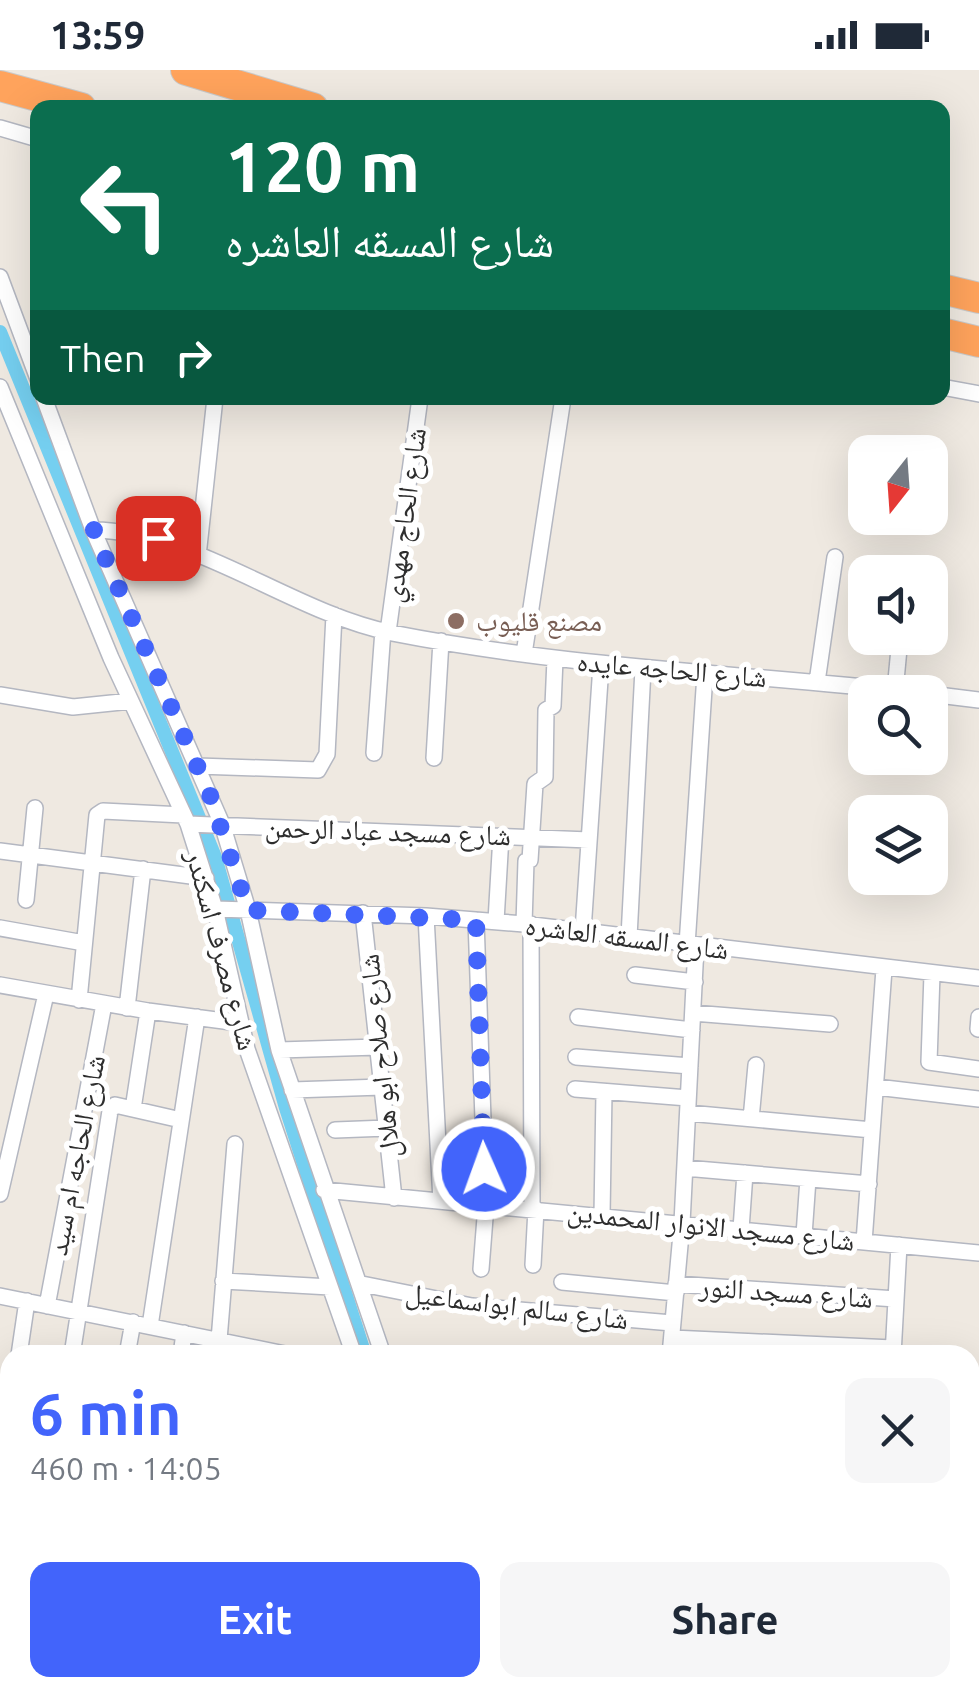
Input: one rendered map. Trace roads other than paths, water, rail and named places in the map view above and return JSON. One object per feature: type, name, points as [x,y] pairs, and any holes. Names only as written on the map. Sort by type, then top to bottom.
[{"type":"highway","points":[[186,70],[286,100]]},
{"type":"highway","points":[[0,86],[52,100]]},
{"type":"highway","points":[[950,291],[979,298]]},
{"type":"highway","points":[[950,335],[979,342]]},
{"type":"street","points":[[0,128],[30,137]]},
{"type":"street","points":[[0,277],[30,358]]},
{"type":"street","name":"شارع مصرف اسكندر","points":[[0,386],[131,701],[186,820],[206,878],[239,1023],[350,1345]]},
{"type":"street","points":[[950,389],[979,394]]},
{"type":"street","name":"شارع مصرف اسكندر","points":[[47,405],[93,530],[222,824],[248,910],[279,1050],[380,1345]]},
{"type":"street","points":[[198,556],[214,405]]},
{"type":"street","name":"شارع الحاج مهدي","points":[[374,753],[386,631],[419,405]]},
{"type":"street","points":[[524,654],[562,405]]},
{"type":"street","name":"شارع الحاجه عايده","points":[[93,530],[138,533],[168,542],[334,615],[386,631],[601,665],[848,686]]},
{"type":"street","points":[[817,682],[835,557]]},
{"type":"street","points":[[198,766],[318,770],[322,766],[326,754],[334,615]]},
{"type":"street","points":[[434,758],[441,641]]},
{"type":"street","points":[[533,1265],[526,861],[530,860],[536,782],[545,777],[546,710],[553,706],[554,658]]},
{"type":"street","points":[[582,930],[601,665]]},
{"type":"street","points":[[629,937],[643,669]]},
{"type":"street","points":[[672,1339],[685,1168],[705,674]]},
{"type":"street","points":[[0,695],[73,707],[131,701]]},
{"type":"street","points":[[948,696],[979,700]]},
{"type":"street","points":[[26,900],[35,808]]},
{"type":"street","name":"شارع مسجد عباد الرحمن","points":[[91,862],[95,818],[100,812],[222,824],[589,840]]},
{"type":"street","points":[[496,921],[501,836]]},
{"type":"street","points":[[0,851],[206,878]]},
{"type":"street","points":[[79,1000],[91,862]]},
{"type":"street","points":[[127,1008],[143,869]]},
{"type":"street","name":"شارع المسقه العاشره","points":[[214,909],[496,921],[979,978]]},
{"type":"street","name":"شارع صلاح ابو هلال","points":[[363,914],[394,1198]]},
{"type":"street","points":[[426,916],[441,1201]]},
{"type":"street","points":[[476,920],[486,1205],[481,1269]]},
{"type":"street","points":[[0,928],[84,943]]},
{"type":"street","points":[[864,1242],[884,968]]},
{"type":"street","points":[[932,974],[927,1056],[934,1065],[979,1069]]},
{"type":"street","points":[[635,975],[694,982]]},
{"type":"street","points":[[0,985],[239,1023]]},
{"type":"street","points":[[0,1194],[46,994]]},
{"type":"street","name":"شارع الحاجه ام سيد","points":[[47,1306],[104,1004]]},
{"type":"street","points":[[133,1109],[148,1011]]},
{"type":"street","points":[[150,1326],[197,1017]]},
{"type":"street","points":[[578,1017],[830,1024]]},
{"type":"street","points":[[978,1028],[979,1017]]},
{"type":"street","points":[[279,1050],[378,1047]]},
{"type":"street","points":[[576,1057],[690,1066]]},
{"type":"street","points":[[751,1119],[756,1065]]},
{"type":"street","points":[[292,1090],[382,1087]]},
{"type":"street","points":[[876,1087],[979,1099]]},
{"type":"street","points":[[575,1089],[751,1119],[872,1130]]},
{"type":"street","points":[[602,1216],[604,1092]]},
{"type":"street","points":[[73,1345],[110,1111],[115,1106],[181,1120]]},
{"type":"street","points":[[335,1130],[386,1128]]},
{"type":"street","points":[[219,1340],[235,1144]]},
{"type":"street","points":[[685,1168],[868,1184]]},
{"type":"street","points":[[741,1229],[746,1173]]},
{"type":"street","points":[[804,1235],[808,1179]]},
{"type":"street","name":"شارع مسجد الانوار المحمدين","points":[[324,1190],[979,1253]]},
{"type":"street","points":[[893,1345],[899,1245]]},
{"type":"street","points":[[223,1281],[330,1287]]},
{"type":"street","name":"شارع مسجد النور","points":[[562,1282],[896,1299]]},
{"type":"street","name":"شارع سالم ابواسماعيل","points":[[362,1284],[672,1339],[782,1345]]},
{"type":"street","points":[[0,1296],[243,1345]]},
{"type":"street","points":[[21,1345],[27,1302]]},
{"type":"street","points":[[129,1345],[133,1322]]},
{"type":"street","points":[[182,1345],[184,1333]]},
{"type":"waterway","points":[[0,332],[215,857],[286,1108],[362,1345]]},
{"type":"place","name":"مصنع قليوب","points":[[456,621]]}]
